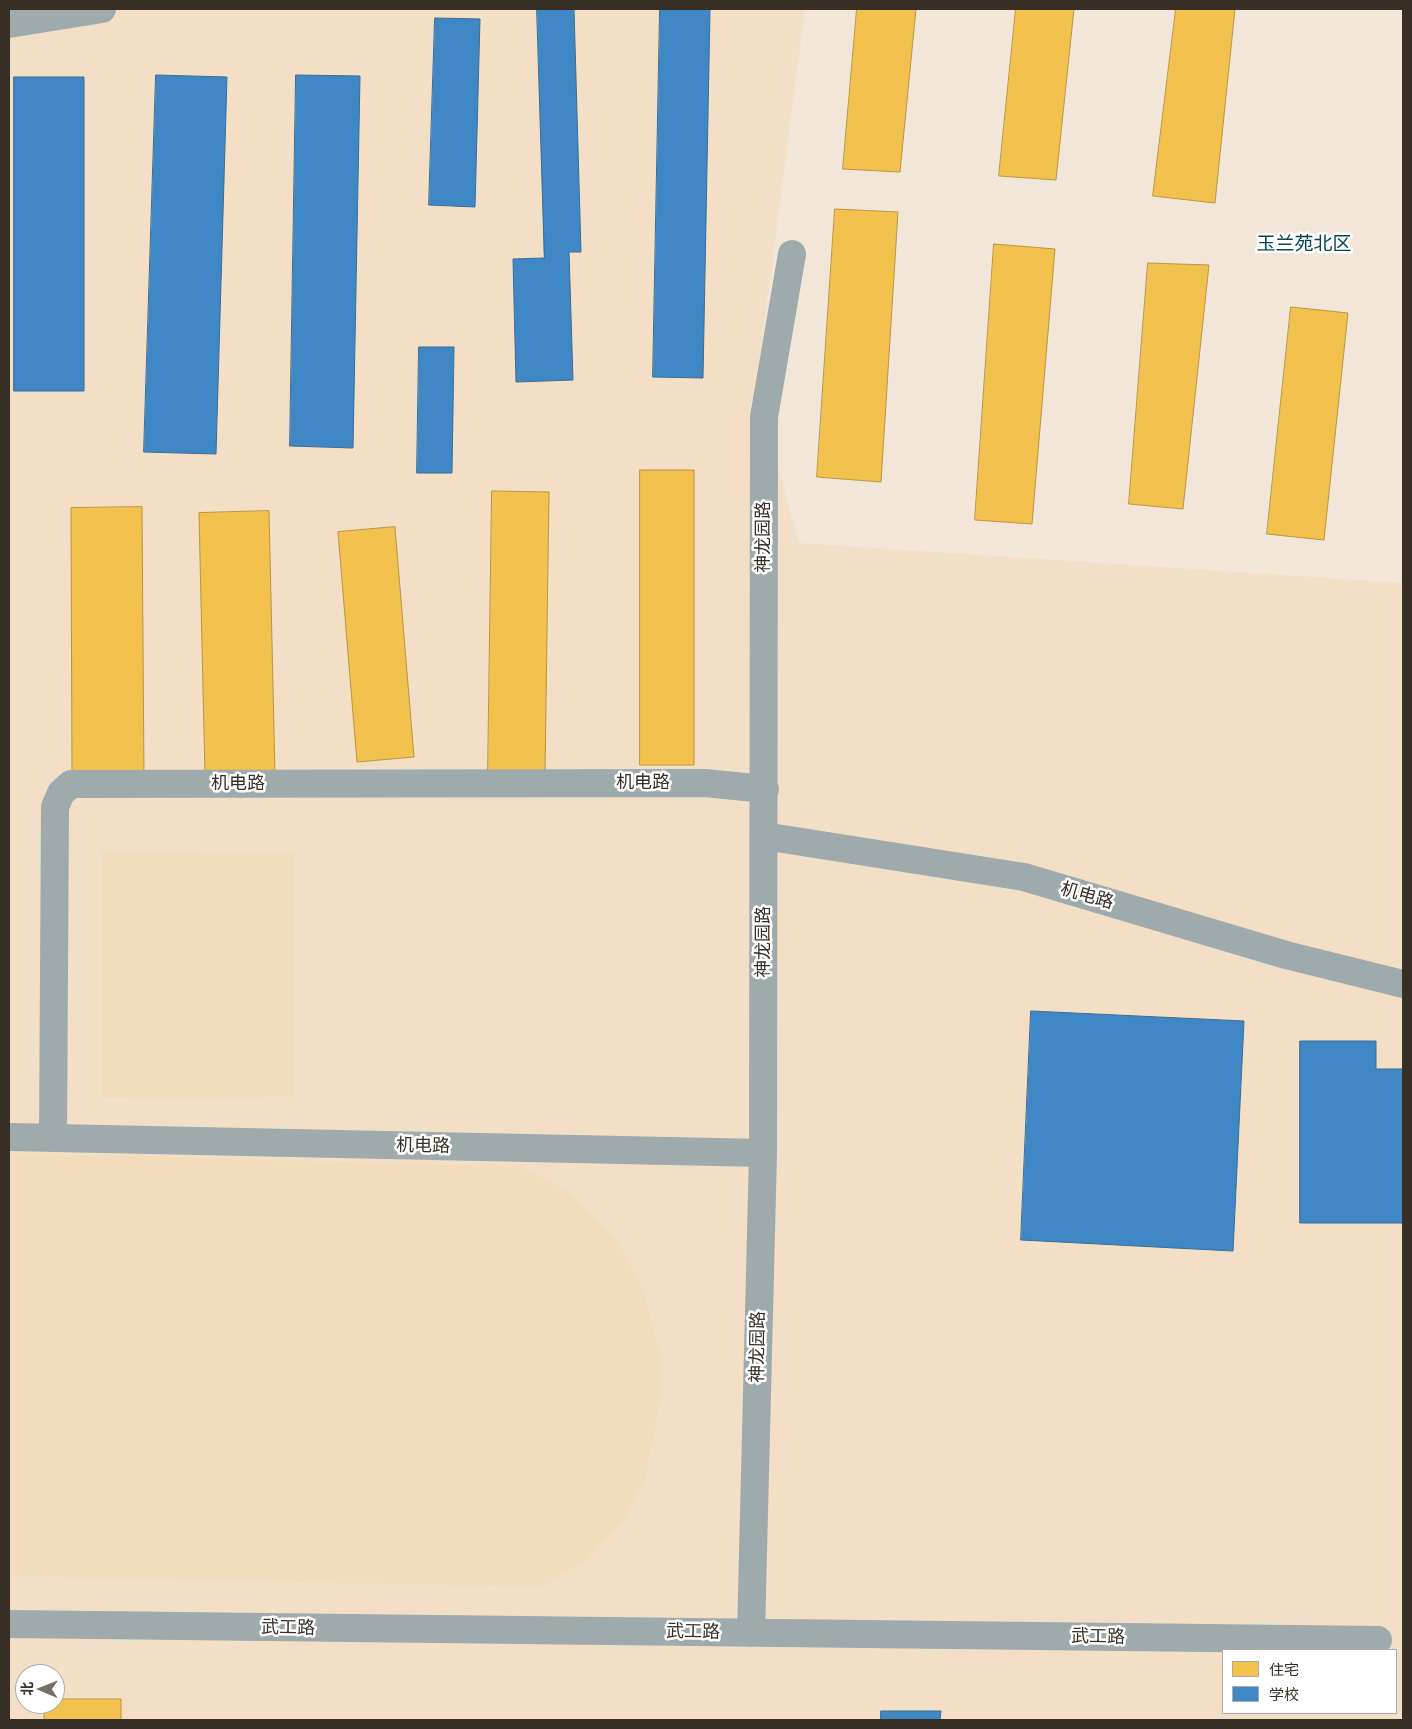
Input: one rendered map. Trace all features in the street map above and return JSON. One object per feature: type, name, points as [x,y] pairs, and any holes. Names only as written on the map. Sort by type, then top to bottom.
[{"type":"street","points":[[9,24],[102,9]]},
{"type":"street","name":"神龙园路","points":[[752,1633],[763,1153],[765,789],[764,417],[792,254]]},
{"type":"street","name":"机电路","points":[[53,1138],[55,807],[61,793],[71,784],[705,782],[765,789]]},
{"type":"street","name":"机电路","points":[[764,836],[1024,878],[1286,955],[1403,984]]},
{"type":"street","name":"机电路","points":[[9,1137],[763,1153]]},
{"type":"street","name":"武工路","points":[[9,1624],[1378,1640]]},
{"type":"shaded area","points":[[9,9],[805,9],[752,418],[764,417],[799,543],[1403,583],[1403,1720],[9,1720]]},
{"type":"shaded area","points":[[102,851],[294,854],[294,1097],[101,1098]]},
{"type":"shaded area","points":[[9,1153],[523,1167],[571,1193],[619,1244],[643,1288],[661,1357],[659,1409],[645,1479],[623,1522],[586,1561],[541,1587],[9,1576]]},
{"type":"building: 住宅","points":[[857,9],[916,9],[900,172],[843,169]]},
{"type":"building: 住宅","points":[[1016,9],[1074,9],[1056,180],[999,176]]},
{"type":"building: 住宅","points":[[1176,9],[1235,9],[1215,203],[1153,196]]},
{"type":"building: 住宅","points":[[835,209],[898,212],[881,482],[817,477]]},
{"type":"building: 住宅","points":[[994,244],[1055,249],[1032,524],[975,520]]},
{"type":"building: 住宅","points":[[1148,263],[1209,265],[1183,509],[1129,504]]},
{"type":"building: 住宅","points":[[1291,307],[1348,313],[1324,540],[1267,534]]},
{"type":"building: 住宅","points":[[640,470],[694,470],[694,765],[640,765]]},
{"type":"building: 住宅","points":[[492,491],[549,492],[545,774],[488,773]]},
{"type":"building: 住宅","points":[[142,507],[144,779],[72,779],[71,508]]},
{"type":"building: 住宅","points":[[269,511],[275,774],[205,776],[199,513]]},
{"type":"building: 住宅","points":[[395,527],[414,757],[357,762],[338,532]]},
{"type":"building: 住宅","points":[[65,1699],[121,1699],[121,1720],[44,1720],[44,1714],[65,1714]]},
{"type":"building: 学校","points":[[537,9],[574,9],[581,252],[569,252],[573,380],[516,382],[513,259],[544,258]]},
{"type":"building: 学校","points":[[660,9],[710,9],[703,378],[653,377]]},
{"type":"building: 学校","points":[[435,18],[480,19],[475,207],[429,205]]},
{"type":"building: 学校","points":[[156,75],[227,77],[216,454],[144,452]]},
{"type":"building: 学校","points":[[296,75],[360,76],[353,448],[290,446]]},
{"type":"building: 学校","points":[[14,77],[84,77],[84,391],[14,391]]},
{"type":"building: 学校","points":[[419,347],[454,347],[452,473],[417,473]]},
{"type":"building: 学校","points":[[1031,1011],[1244,1021],[1233,1251],[1021,1240]]},
{"type":"building: 学校","points":[[1300,1041],[1376,1041],[1376,1069],[1403,1069],[1403,1223],[1300,1223]]},
{"type":"building: 学校","points":[[881,1711],[941,1711],[940,1720],[881,1720]]},
{"type":"district","name":"玉兰苑北区","points":[[1304,244]]}]
